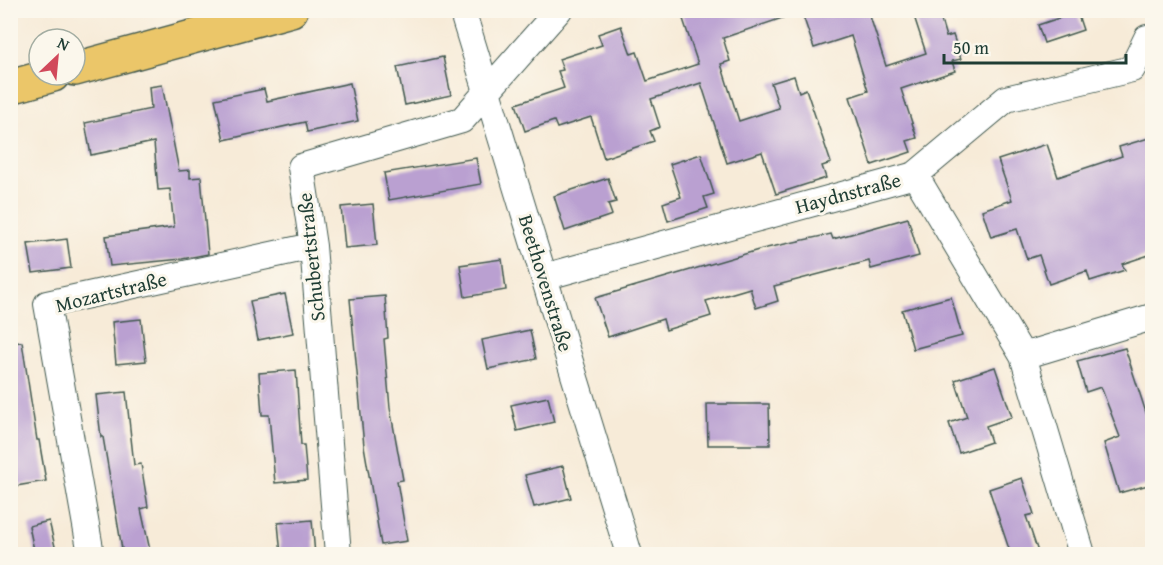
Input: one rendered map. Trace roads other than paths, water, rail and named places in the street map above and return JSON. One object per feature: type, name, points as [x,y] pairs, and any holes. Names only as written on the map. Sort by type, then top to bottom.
[{"type":"main road","points":[[87,66],[291,10]]},
{"type":"main road","points":[[10,87],[27,82]]},
{"type":"street","name":"Beethovenstraße","points":[[462,10],[629,555]]},
{"type":"street","points":[[487,90],[559,10]]},
{"type":"street","name":"Haydnstraße","points":[[544,277],[915,175],[1006,99],[1132,69],[1147,38]]},
{"type":"street","name":"Schubertstraße","points":[[338,555],[313,246],[301,166],[462,120],[487,90]]},
{"type":"street","points":[[915,175],[1023,356],[1082,555]]},
{"type":"street","name":"Mozartstraße","points":[[91,555],[47,304],[313,246]]},
{"type":"street","points":[[1023,356],[1152,317]]}]
